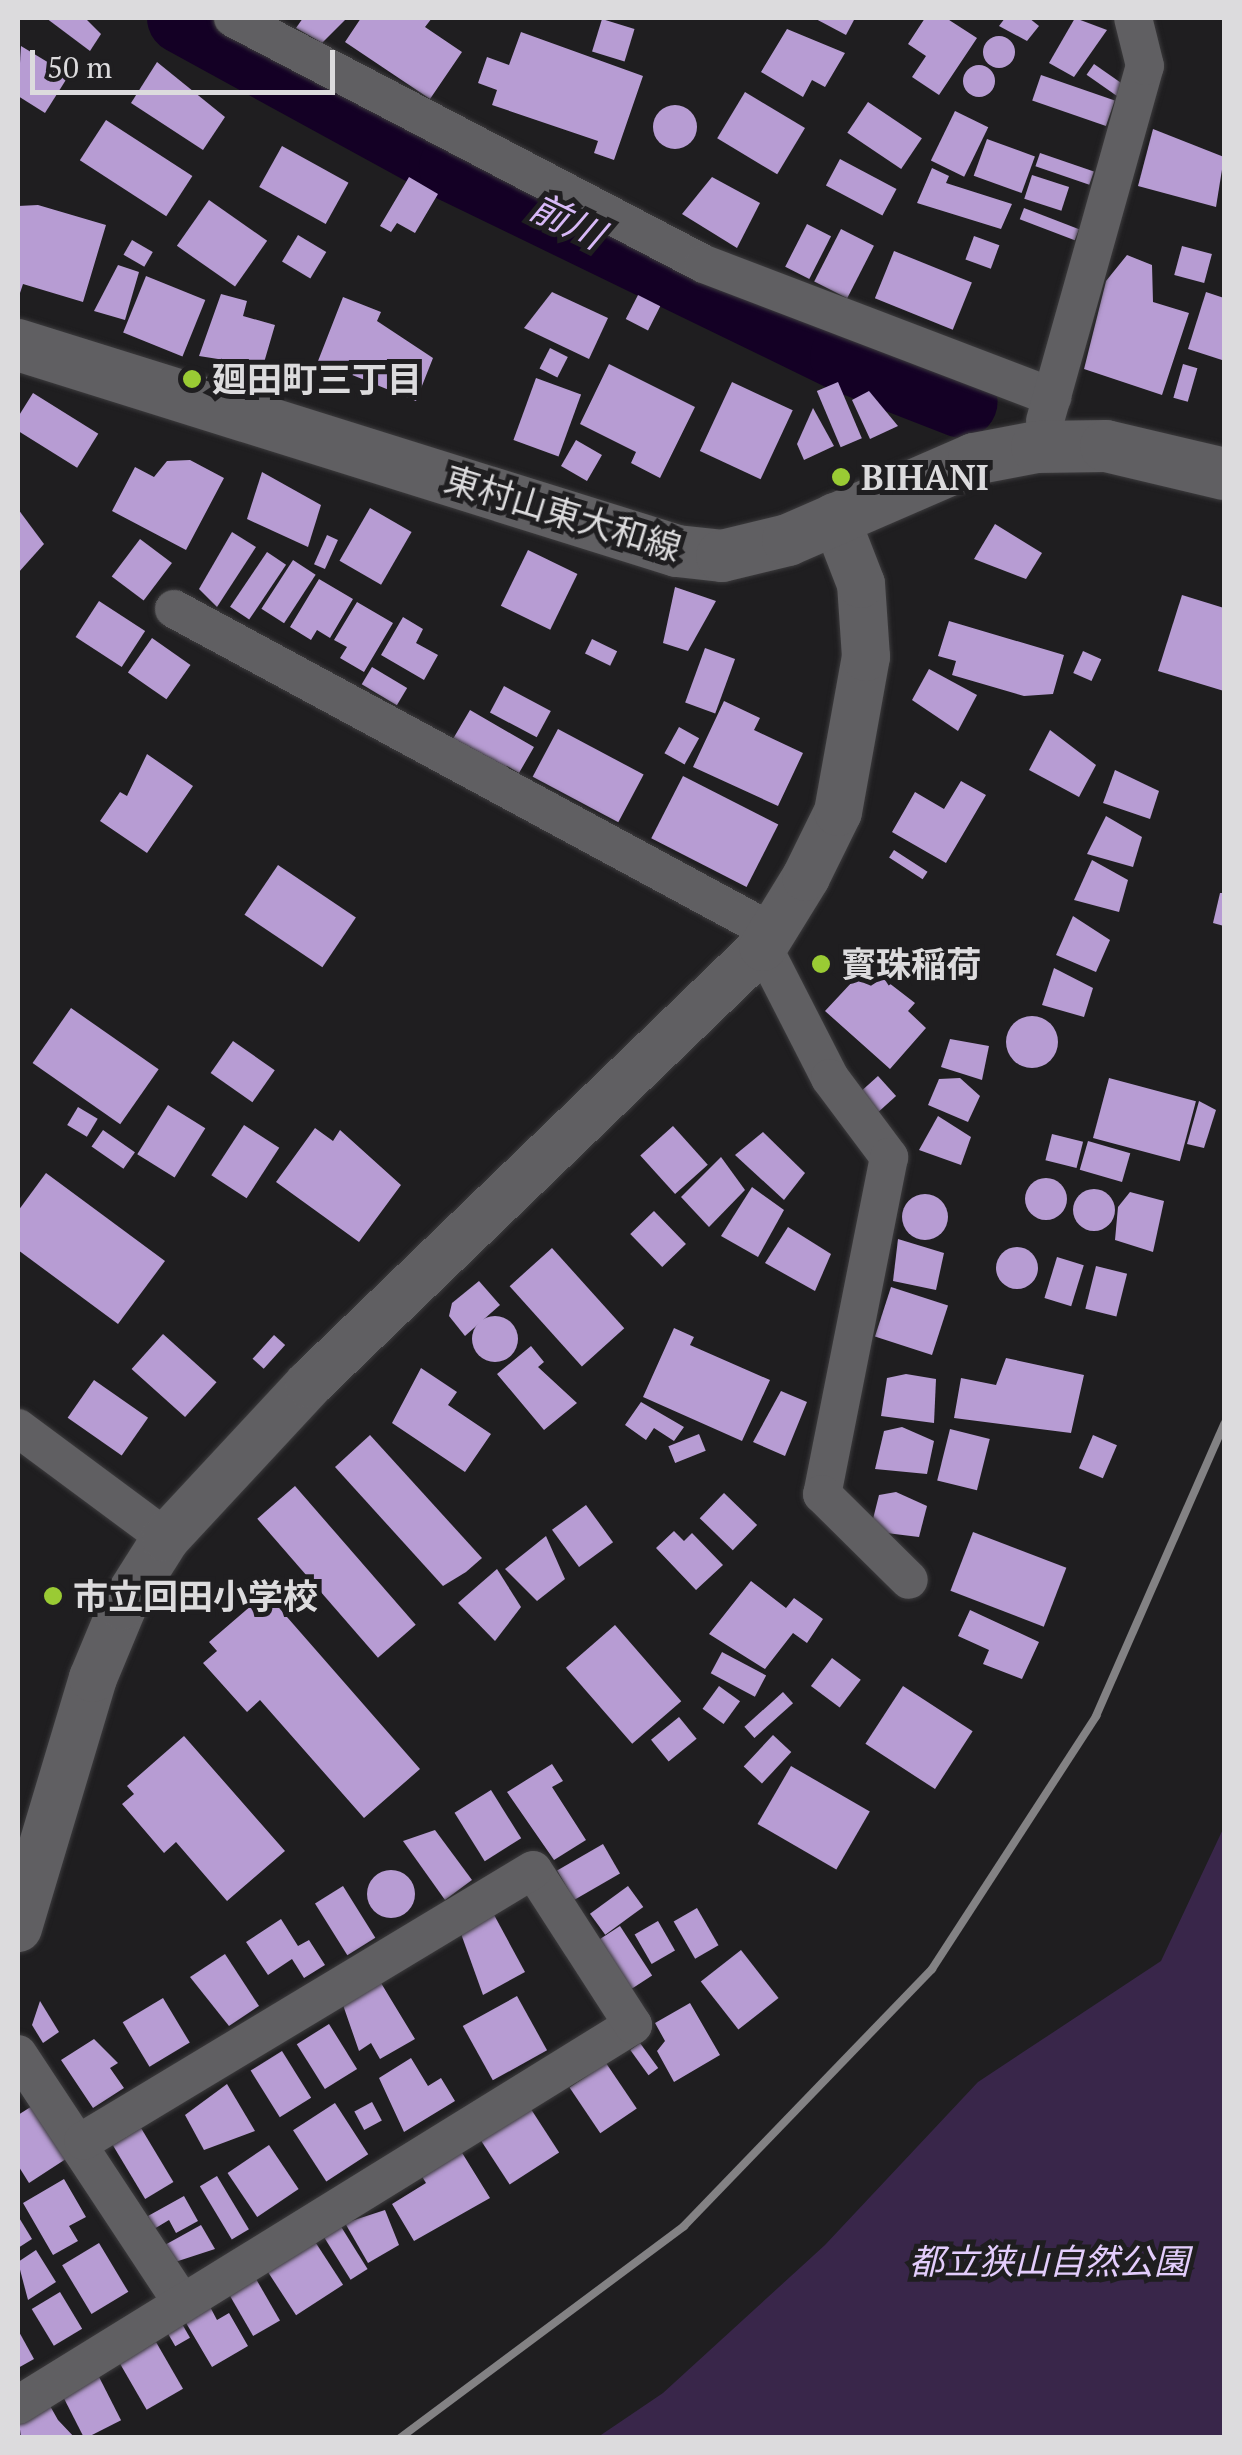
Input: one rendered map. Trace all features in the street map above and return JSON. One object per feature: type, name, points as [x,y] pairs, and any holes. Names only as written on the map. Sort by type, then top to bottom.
[{"type":"main road","name":"東村山東大和線","points":[[18,344],[676,551],[722,556],[835,517],[974,460],[1037,447],[1106,446],[1224,474]]},
{"type":"street","points":[[233,18],[704,264],[1052,397]]},
{"type":"street","points":[[1037,447],[1145,66],[1133,18]]},
{"type":"street","points":[[18,1928],[93,1678],[122,1606],[166,1538],[310,1384],[768,940],[838,812],[856,746],[866,657],[860,584],[835,517]]},
{"type":"street","points":[[174,609],[768,940],[830,1078],[889,1157],[822,1494],[909,1580]]},
{"type":"street","points":[[18,1428],[166,1538]]},
{"type":"street","points":[[18,2405],[633,2025],[533,1870],[83,2141]]},
{"type":"street","points":[[18,2054],[83,2141],[182,2303]]},
{"type":"green space","name":"都立狭山自然公園","points":[[1224,1827],[1224,2437],[598,2437],[663,2393],[825,2245],[978,2082],[1161,1961]]},
{"type":"building","points":[[46,18],[85,18],[101,34],[90,51]]},
{"type":"building","points":[[303,18],[347,18],[322,43],[296,28]]},
{"type":"building","points":[[361,18],[432,18],[425,27],[462,52],[430,99],[345,42]]},
{"type":"building","points":[[814,18],[855,18],[846,35]]},
{"type":"building","points":[[925,18],[946,18],[977,38],[939,95],[912,77],[926,56],[908,44]]},
{"type":"building","points":[[1005,18],[1029,18],[1039,26],[1027,41],[999,26]]},
{"type":"building","points":[[1075,18],[1107,30],[1074,77],[1049,63]]},
{"type":"building","points":[[602,19],[635,29],[625,61],[592,52]]},
{"type":"building","points":[[787,29],[845,53],[825,87],[812,80],[803,97],[761,72]]},
{"type":"building","points":[[521,32],[643,76],[614,160],[594,153],[598,141],[492,105],[497,90],[478,83],[487,57],[509,65]]},
{"type":"building","points":[[999,36],[1010,41],[1015,52],[1010,63],[999,68],[988,63],[983,52],[988,41]]},
{"type":"building","points":[[21,46],[69,75],[45,113],[18,96]]},
{"type":"building","points":[[157,62],[225,117],[203,150],[131,103]]},
{"type":"building","points":[[1094,64],[1125,86],[1118,96],[1087,75]]},
{"type":"building","points":[[979,65],[990,70],[995,81],[990,92],[979,97],[968,92],[963,81],[968,70]]},
{"type":"building","points":[[1041,75],[1115,100],[1106,126],[1032,101]]},
{"type":"building","points":[[745,92],[805,128],[777,174],[717,138]]},
{"type":"building","points":[[868,102],[922,138],[901,169],[847,133]]},
{"type":"building","points":[[675,105],[690,112],[697,127],[690,142],[675,149],[660,142],[653,127],[660,112]]},
{"type":"building","points":[[955,111],[988,127],[964,177],[931,160]]},
{"type":"building","points":[[106,120],[192,176],[166,216],[80,160]]},
{"type":"building","points":[[1153,129],[1224,157],[1216,207],[1138,186]]},
{"type":"building","points":[[987,139],[1035,156],[1022,193],[974,176]]},
{"type":"building","points":[[282,146],[348,183],[326,224],[259,187]]},
{"type":"building","points":[[1040,153],[1094,172],[1089,185],[1035,166]]},
{"type":"building","points":[[840,159],[897,189],[882,216],[826,185]]},
{"type":"building","points":[[932,168],[949,176],[946,183],[1012,204],[1001,229],[917,203]]},
{"type":"building","points":[[1032,175],[1069,187],[1061,211],[1024,199]]},
{"type":"building","points":[[409,177],[438,194],[415,233],[397,223],[391,232],[380,226]]},
{"type":"building","points":[[712,177],[760,203],[737,248],[682,214]]},
{"type":"building","points":[[209,200],[267,241],[235,287],[177,246]]},
{"type":"building","points":[[38,205],[106,225],[83,302],[23,284],[18,299],[18,206]]},
{"type":"building","points":[[1024,208],[1079,229],[1075,240],[1020,219]]},
{"type":"building","points":[[807,224],[831,236],[809,279],[785,267]]},
{"type":"building","points":[[841,229],[874,246],[847,298],[814,282]]},
{"type":"building","points":[[298,235],[326,252],[310,279],[282,262]]},
{"type":"building","points":[[974,236],[999,245],[991,269],[965,259]]},
{"type":"building","points":[[132,240],[153,252],[144,267],[124,255]]},
{"type":"building","points":[[1182,246],[1212,254],[1204,283],[1174,275]]},
{"type":"building","points":[[894,251],[972,282],[953,330],[875,298]]},
{"type":"building","points":[[1127,255],[1152,265],[1153,302],[1189,313],[1162,395],[1084,369],[1106,281]]},
{"type":"building","points":[[118,265],[139,272],[125,320],[94,311]]},
{"type":"building","points":[[146,276],[205,300],[182,357],[123,333]]},
{"type":"building","points":[[552,292],[608,318],[589,359],[524,328]]},
{"type":"building","points":[[1206,292],[1224,298],[1222,360],[1188,349]]},
{"type":"building","points":[[221,294],[247,301],[243,316],[275,325],[263,366],[199,356]]},
{"type":"building","points":[[638,295],[660,306],[648,330],[626,319]]},
{"type":"building","points":[[343,297],[381,312],[377,321],[433,358],[416,401],[318,361]]},
{"type":"building","points":[[550,348],[568,357],[557,378],[540,368]]},
{"type":"building","points":[[609,364],[695,407],[660,478],[631,463],[636,452],[580,424]]},
{"type":"building","points":[[1183,364],[1197,368],[1188,402],[1173,398]]},
{"type":"building","points":[[536,378],[581,394],[559,456],[513,440]]},
{"type":"building","points":[[732,382],[793,410],[761,479],[700,451]]},
{"type":"building","points":[[838,382],[862,438],[841,447],[817,391]]},
{"type":"building","points":[[869,391],[898,426],[870,439],[852,400]]},
{"type":"building","points":[[33,393],[98,434],[77,468],[18,431],[18,417]]},
{"type":"building","points":[[813,408],[834,446],[804,460],[797,444]]},
{"type":"building","points":[[576,440],[602,455],[587,481],[561,466]]},
{"type":"building","points":[[190,460],[224,478],[186,550],[112,511],[135,467],[154,477],[167,461]]},
{"type":"building","points":[[262,472],[321,505],[308,547],[247,519]]},
{"type":"building","points":[[370,508],[412,532],[381,585],[340,561]]},
{"type":"building","points":[[18,509],[44,544],[18,573]]},
{"type":"building","points":[[995,524],[1042,553],[1026,579],[974,559]]},
{"type":"building","points":[[232,532],[256,547],[217,607],[199,589]]},
{"type":"building","points":[[327,535],[338,540],[325,569],[314,564]]},
{"type":"building","points":[[140,539],[172,563],[144,601],[112,577]]},
{"type":"building","points":[[528,550],[577,574],[550,630],[501,606]]},
{"type":"building","points":[[267,552],[286,565],[249,620],[230,607]]},
{"type":"building","points":[[293,560],[316,575],[284,623],[261,609]]},
{"type":"building","points":[[319,579],[353,599],[330,638],[317,630],[311,640],[290,627]]},
{"type":"building","points":[[675,587],[716,601],[688,651],[663,643]]},
{"type":"building","points":[[1182,595],[1224,608],[1224,691],[1158,671]]},
{"type":"building","points":[[99,601],[145,631],[122,667],[76,637]]},
{"type":"building","points":[[357,602],[393,623],[364,672],[340,658],[347,647],[334,640]]},
{"type":"building","points":[[403,617],[423,629],[416,643],[438,655],[424,680],[381,655]]},
{"type":"building","points":[[949,621],[1064,655],[1053,694],[1024,696],[952,675],[956,661],[938,656]]},
{"type":"building","points":[[152,638],[191,665],[166,699],[128,672]]},
{"type":"building","points":[[592,639],[617,651],[610,666],[585,653]]},
{"type":"building","points":[[705,648],[735,659],[715,713],[685,703]]},
{"type":"building","points":[[1083,651],[1101,659],[1092,681],[1073,673]]},
{"type":"building","points":[[372,667],[407,688],[397,705],[362,684]]},
{"type":"building","points":[[929,669],[977,695],[958,731],[912,700]]},
{"type":"building","points":[[504,686],[551,711],[537,737],[490,712]]},
{"type":"building","points":[[724,701],[760,718],[754,730],[803,753],[778,806],[693,767]]},
{"type":"building","points":[[470,710],[534,747],[519,773],[507,766],[502,775],[450,744]]},
{"type":"building","points":[[679,727],[699,738],[685,764],[664,753]]},
{"type":"building","points":[[558,729],[644,775],[618,822],[533,777]]},
{"type":"building","points":[[1050,730],[1096,765],[1079,797],[1029,770]]},
{"type":"building","points":[[147,754],[193,786],[147,853],[100,821],[120,792],[127,796]]},
{"type":"building","points":[[1115,770],[1159,791],[1150,819],[1103,803]]},
{"type":"building","points":[[683,776],[778,825],[747,887],[651,838]]},
{"type":"building","points":[[961,781],[986,795],[946,863],[892,832],[915,792],[944,809]]},
{"type":"building","points":[[1106,816],[1142,837],[1133,867],[1087,854]]},
{"type":"building","points":[[894,850],[928,872],[923,879],[889,858]]},
{"type":"building","points":[[1092,860],[1128,880],[1119,912],[1074,900]]},
{"type":"building","points":[[278,865],[356,918],[322,967],[244,915]]},
{"type":"building","points":[[1220,893],[1224,893],[1224,926],[1213,923]]},
{"type":"building","points":[[1073,916],[1110,940],[1096,972],[1056,955]]},
{"type":"building","points":[[867,966],[915,1003],[908,1011],[926,1028],[890,1069],[825,1011]]},
{"type":"building","points":[[1054,968],[1093,988],[1084,1017],[1042,1005]]},
{"type":"building","points":[[71,1008],[159,1069],[120,1124],[33,1063]]},
{"type":"building","points":[[1032,1016],[1050,1024],[1058,1042],[1050,1060],[1032,1068],[1014,1060],[1006,1042],[1014,1024]]},
{"type":"building","points":[[950,1039],[989,1046],[982,1080],[941,1067]]},
{"type":"building","points":[[233,1041],[275,1070],[252,1102],[211,1073]]},
{"type":"building","points":[[878,1076],[896,1096],[877,1113],[859,1093]]},
{"type":"building","points":[[960,1078],[980,1096],[968,1122],[928,1105],[939,1079]]},
{"type":"building","points":[[1109,1078],[1196,1101],[1180,1161],[1093,1138]]},
{"type":"building","points":[[1199,1101],[1216,1110],[1204,1148],[1187,1144]]},
{"type":"building","points":[[168,1105],[205,1128],[175,1178],[137,1154]]},
{"type":"building","points":[[78,1107],[98,1119],[87,1137],[67,1125]]},
{"type":"building","points":[[938,1116],[971,1137],[961,1165],[919,1150]]},
{"type":"building","points":[[244,1125],[279,1148],[247,1198],[211,1175]]},
{"type":"building","points":[[673,1126],[708,1165],[675,1194],[640,1155]]},
{"type":"building","points":[[315,1128],[333,1141],[340,1130],[401,1185],[359,1242],[276,1182]]},
{"type":"building","points":[[103,1130],[135,1152],[123,1169],[92,1146]]},
{"type":"building","points":[[763,1132],[805,1173],[784,1200],[735,1155]]},
{"type":"building","points":[[1052,1134],[1083,1142],[1077,1168],[1045,1160]]},
{"type":"building","points":[[1088,1141],[1130,1153],[1122,1182],[1080,1170]]},
{"type":"building","points":[[721,1157],[745,1190],[709,1227],[681,1197]]},
{"type":"building","points":[[46,1173],[165,1261],[118,1324],[18,1250],[18,1211]]},
{"type":"building","points":[[1046,1178],[1061,1184],[1067,1199],[1061,1214],[1046,1220],[1031,1214],[1025,1199],[1031,1184]]},
{"type":"building","points":[[752,1187],[784,1210],[758,1257],[721,1236]]},
{"type":"building","points":[[1094,1189],[1109,1195],[1115,1210],[1109,1225],[1094,1231],[1079,1225],[1073,1210],[1079,1195]]},
{"type":"building","points":[[1130,1192],[1164,1201],[1153,1252],[1115,1240],[1118,1207]]},
{"type":"building","points":[[925,1194],[941,1201],[948,1217],[941,1233],[925,1240],[909,1233],[902,1217],[909,1201]]},
{"type":"building","points":[[654,1211],[686,1244],[662,1267],[630,1234]]},
{"type":"building","points":[[788,1227],[831,1254],[815,1291],[765,1263]]},
{"type":"building","points":[[898,1239],[944,1253],[936,1290],[893,1281]]},
{"type":"building","points":[[1017,1247],[1032,1253],[1038,1268],[1032,1283],[1017,1289],[1002,1283],[996,1268],[1002,1253]]},
{"type":"building","points":[[552,1248],[624,1328],[582,1366],[510,1286]]},
{"type":"building","points":[[1057,1257],[1084,1265],[1071,1306],[1044,1298]]},
{"type":"building","points":[[1096,1266],[1127,1274],[1116,1316],[1085,1309]]},
{"type":"building","points":[[479,1281],[500,1305],[465,1336],[449,1316],[452,1303]]},
{"type":"building","points":[[891,1287],[948,1306],[932,1355],[875,1336]]},
{"type":"building","points":[[495,1316],[511,1323],[518,1339],[511,1355],[495,1362],[479,1355],[472,1339],[479,1323]]},
{"type":"building","points":[[674,1328],[694,1337],[690,1345],[770,1380],[742,1441],[643,1397]]},
{"type":"building","points":[[163,1334],[217,1382],[185,1417],[132,1369]]},
{"type":"building","points":[[274,1335],[285,1345],[264,1369],[253,1359]]},
{"type":"building","points":[[531,1346],[544,1362],[538,1367],[577,1403],[544,1430],[497,1374]]},
{"type":"building","points":[[1006,1358],[1084,1375],[1071,1433],[954,1418],[961,1378],[996,1385]]},
{"type":"building","points":[[421,1368],[457,1392],[448,1405],[491,1434],[465,1472],[392,1423]]},
{"type":"building","points":[[906,1374],[936,1379],[934,1423],[881,1416],[887,1378]]},
{"type":"building","points":[[94,1380],[148,1418],[122,1456],[68,1418]]},
{"type":"building","points":[[781,1391],[807,1402],[785,1456],[753,1442]]},
{"type":"building","points":[[641,1402],[684,1427],[674,1441],[654,1428],[646,1440],[625,1425]]},
{"type":"building","points":[[902,1427],[934,1441],[927,1474],[875,1469],[884,1431]]},
{"type":"building","points":[[950,1429],[990,1439],[977,1490],[937,1480]]},
{"type":"building","points":[[699,1434],[706,1451],[675,1463],[668,1446]]},
{"type":"building","points":[[370,1435],[482,1558],[443,1586],[335,1467]]},
{"type":"building","points":[[1093,1435],[1117,1445],[1103,1478],[1079,1468]]},
{"type":"building","points":[[295,1486],[416,1625],[378,1658],[257,1519]]},
{"type":"building","points":[[896,1492],[927,1506],[919,1537],[870,1531],[879,1495]]},
{"type":"building","points":[[724,1493],[757,1525],[733,1550],[700,1518]]},
{"type":"building","points":[[586,1505],[613,1542],[579,1567],[552,1530]]},
{"type":"building","points":[[674,1531],[684,1541],[692,1533],[723,1565],[696,1590],[656,1548]]},
{"type":"building","points":[[973,1532],[1066,1568],[1044,1627],[950,1591]]},
{"type":"building","points":[[546,1536],[565,1579],[537,1601],[505,1569]]},
{"type":"building","points":[[497,1569],[521,1607],[495,1641],[458,1603]]},
{"type":"building","points":[[751,1581],[786,1608],[794,1598],[823,1619],[807,1643],[793,1633],[765,1669],[709,1634]]},
{"type":"building","points":[[266,1593],[420,1769],[364,1818],[260,1700],[247,1712],[203,1663],[217,1651],[209,1642]]},
{"type":"building","points":[[970,1610],[1039,1642],[1022,1679],[983,1664],[989,1650],[958,1636]]},
{"type":"building","points":[[615,1625],[681,1701],[632,1744],[566,1668]]},
{"type":"building","points":[[722,1652],[766,1675],[755,1697],[711,1673]]},
{"type":"building","points":[[832,1658],[861,1680],[840,1708],[811,1686]]},
{"type":"building","points":[[719,1686],[740,1701],[724,1724],[703,1709]]},
{"type":"building","points":[[903,1686],[973,1731],[935,1789],[865,1744]]},
{"type":"building","points":[[783,1692],[793,1703],[754,1738],[744,1727]]},
{"type":"building","points":[[679,1717],[697,1739],[669,1761],[651,1740]]},
{"type":"building","points":[[773,1735],[791,1752],[762,1783],[744,1766]]},
{"type":"building","points":[[184,1736],[285,1851],[227,1901],[176,1842],[164,1853],[122,1804],[134,1794],[127,1786]]},
{"type":"building","points":[[552,1764],[563,1781],[552,1787],[586,1840],[554,1860],[507,1792]]},
{"type":"building","points":[[791,1766],[870,1812],[836,1870],[758,1824]]},
{"type":"building","points":[[491,1790],[521,1838],[485,1861],[455,1813]]},
{"type":"building","points":[[435,1830],[472,1880],[445,1900],[403,1841]]},
{"type":"building","points":[[603,1844],[620,1873],[574,1900],[557,1871]]},
{"type":"building","points":[[391,1870],[408,1877],[415,1894],[408,1911],[391,1918],[374,1911],[367,1894],[374,1877]]},
{"type":"building","points":[[343,1886],[375,1938],[347,1955],[315,1903]]},
{"type":"building","points":[[628,1886],[643,1907],[605,1935],[590,1914]]},
{"type":"building","points":[[697,1908],[718,1945],[695,1959],[674,1921]]},
{"type":"building","points":[[493,1913],[525,1972],[483,1995],[460,1931]]},
{"type":"building","points":[[281,1919],[298,1946],[309,1940],[325,1965],[304,1978],[292,1959],[268,1975],[246,1942]]},
{"type":"building","points":[[658,1921],[675,1950],[652,1964],[635,1934]]},
{"type":"building","points":[[620,1926],[652,1975],[624,1993],[592,1944]]},
{"type":"building","points":[[741,1950],[779,1998],[738,2029],[701,1981]]},
{"type":"building","points":[[225,1954],[259,2006],[229,2026],[190,1977]]},
{"type":"building","points":[[381,1983],[415,2039],[380,2059],[371,2043],[359,2051],[343,2005]]},
{"type":"building","points":[[517,1996],[547,2050],[493,2080],[463,2026]]},
{"type":"building","points":[[163,1998],[190,2043],[149,2067],[123,2022]]},
{"type":"building","points":[[40,2001],[59,2032],[43,2043],[32,2025]]},
{"type":"building","points":[[690,2003],[720,2055],[674,2082],[657,2051],[665,2041],[655,2023]]},
{"type":"building","points":[[329,2024],[357,2069],[325,2089],[297,2044]]},
{"type":"building","points":[[94,2039],[118,2063],[110,2068],[124,2088],[93,2108],[61,2060]]},
{"type":"building","points":[[640,2043],[658,2068],[649,2075],[630,2050]]},
{"type":"building","points":[[282,2051],[311,2098],[280,2117],[251,2071]]},
{"type":"building","points":[[411,2058],[428,2086],[441,2078],[455,2101],[404,2132],[379,2078]]},
{"type":"building","points":[[606,2063],[637,2109],[600,2133],[570,2088]]},
{"type":"building","points":[[227,2084],[255,2131],[204,2150],[185,2115]]},
{"type":"building","points":[[40,2101],[72,2155],[29,2183],[19,2167],[18,2115]]},
{"type":"building","points":[[372,2102],[382,2121],[364,2130],[354,2111]]},
{"type":"building","points":[[335,2103],[368,2154],[326,2181],[293,2130]]},
{"type":"building","points":[[527,2103],[559,2152],[510,2185],[478,2135]]},
{"type":"building","points":[[141,2128],[173,2182],[145,2199],[113,2145]]},
{"type":"building","points":[[456,2143],[490,2198],[414,2241],[392,2204],[426,2183],[416,2167]]},
{"type":"building","points":[[269,2145],[299,2189],[257,2217],[228,2173]]},
{"type":"building","points":[[217,2176],[249,2229],[232,2239],[200,2186]]},
{"type":"building","points":[[64,2179],[86,2217],[69,2226],[78,2241],[53,2255],[23,2203]]},
{"type":"building","points":[[184,2196],[198,2221],[176,2233],[169,2220],[154,2229],[148,2216]]},
{"type":"building","points":[[385,2210],[399,2245],[368,2263],[345,2223]]},
{"type":"building","points":[[18,2216],[32,2239],[18,2248]]},
{"type":"building","points":[[201,2225],[215,2249],[172,2263],[163,2246]]},
{"type":"building","points":[[340,2225],[368,2269],[351,2280],[323,2236]]},
{"type":"building","points":[[312,2237],[343,2285],[296,2315],[265,2267]]},
{"type":"building","points":[[99,2243],[128,2292],[91,2314],[62,2265]]},
{"type":"building","points":[[36,2250],[56,2282],[28,2300],[18,2262]]},
{"type":"building","points":[[252,2272],[280,2320],[253,2336],[225,2288]]},
{"type":"building","points":[[60,2292],[82,2329],[54,2346],[32,2309]]},
{"type":"building","points":[[207,2301],[217,2320],[229,2313],[248,2346],[212,2367],[182,2316]]},
{"type":"building","points":[[178,2317],[190,2338],[175,2346],[163,2326]]},
{"type":"building","points":[[18,2330],[34,2359],[18,2368]]},
{"type":"building","points":[[156,2342],[183,2389],[147,2410],[120,2363]]},
{"type":"building","points":[[97,2373],[121,2420],[84,2438],[60,2392]]},
{"type":"building","points":[[45,2397],[58,2420],[75,2438],[21,2438],[18,2412]]},
{"type":"waterway","name":"前川","points":[[183,18],[455,167],[846,357],[962,402]]},
{"type":"railway","points":[[400,2438],[684,2226],[932,1969],[1096,1716],[1224,1424]]},
{"type":"place","name":"廻田町三丁目","points":[[192,379]]},
{"type":"place","name":"BIHANI","points":[[841,477]]},
{"type":"place","name":"寳珠稲荷","points":[[821,964]]},
{"type":"place","name":"市立回田小学校","points":[[53,1596]]}]
